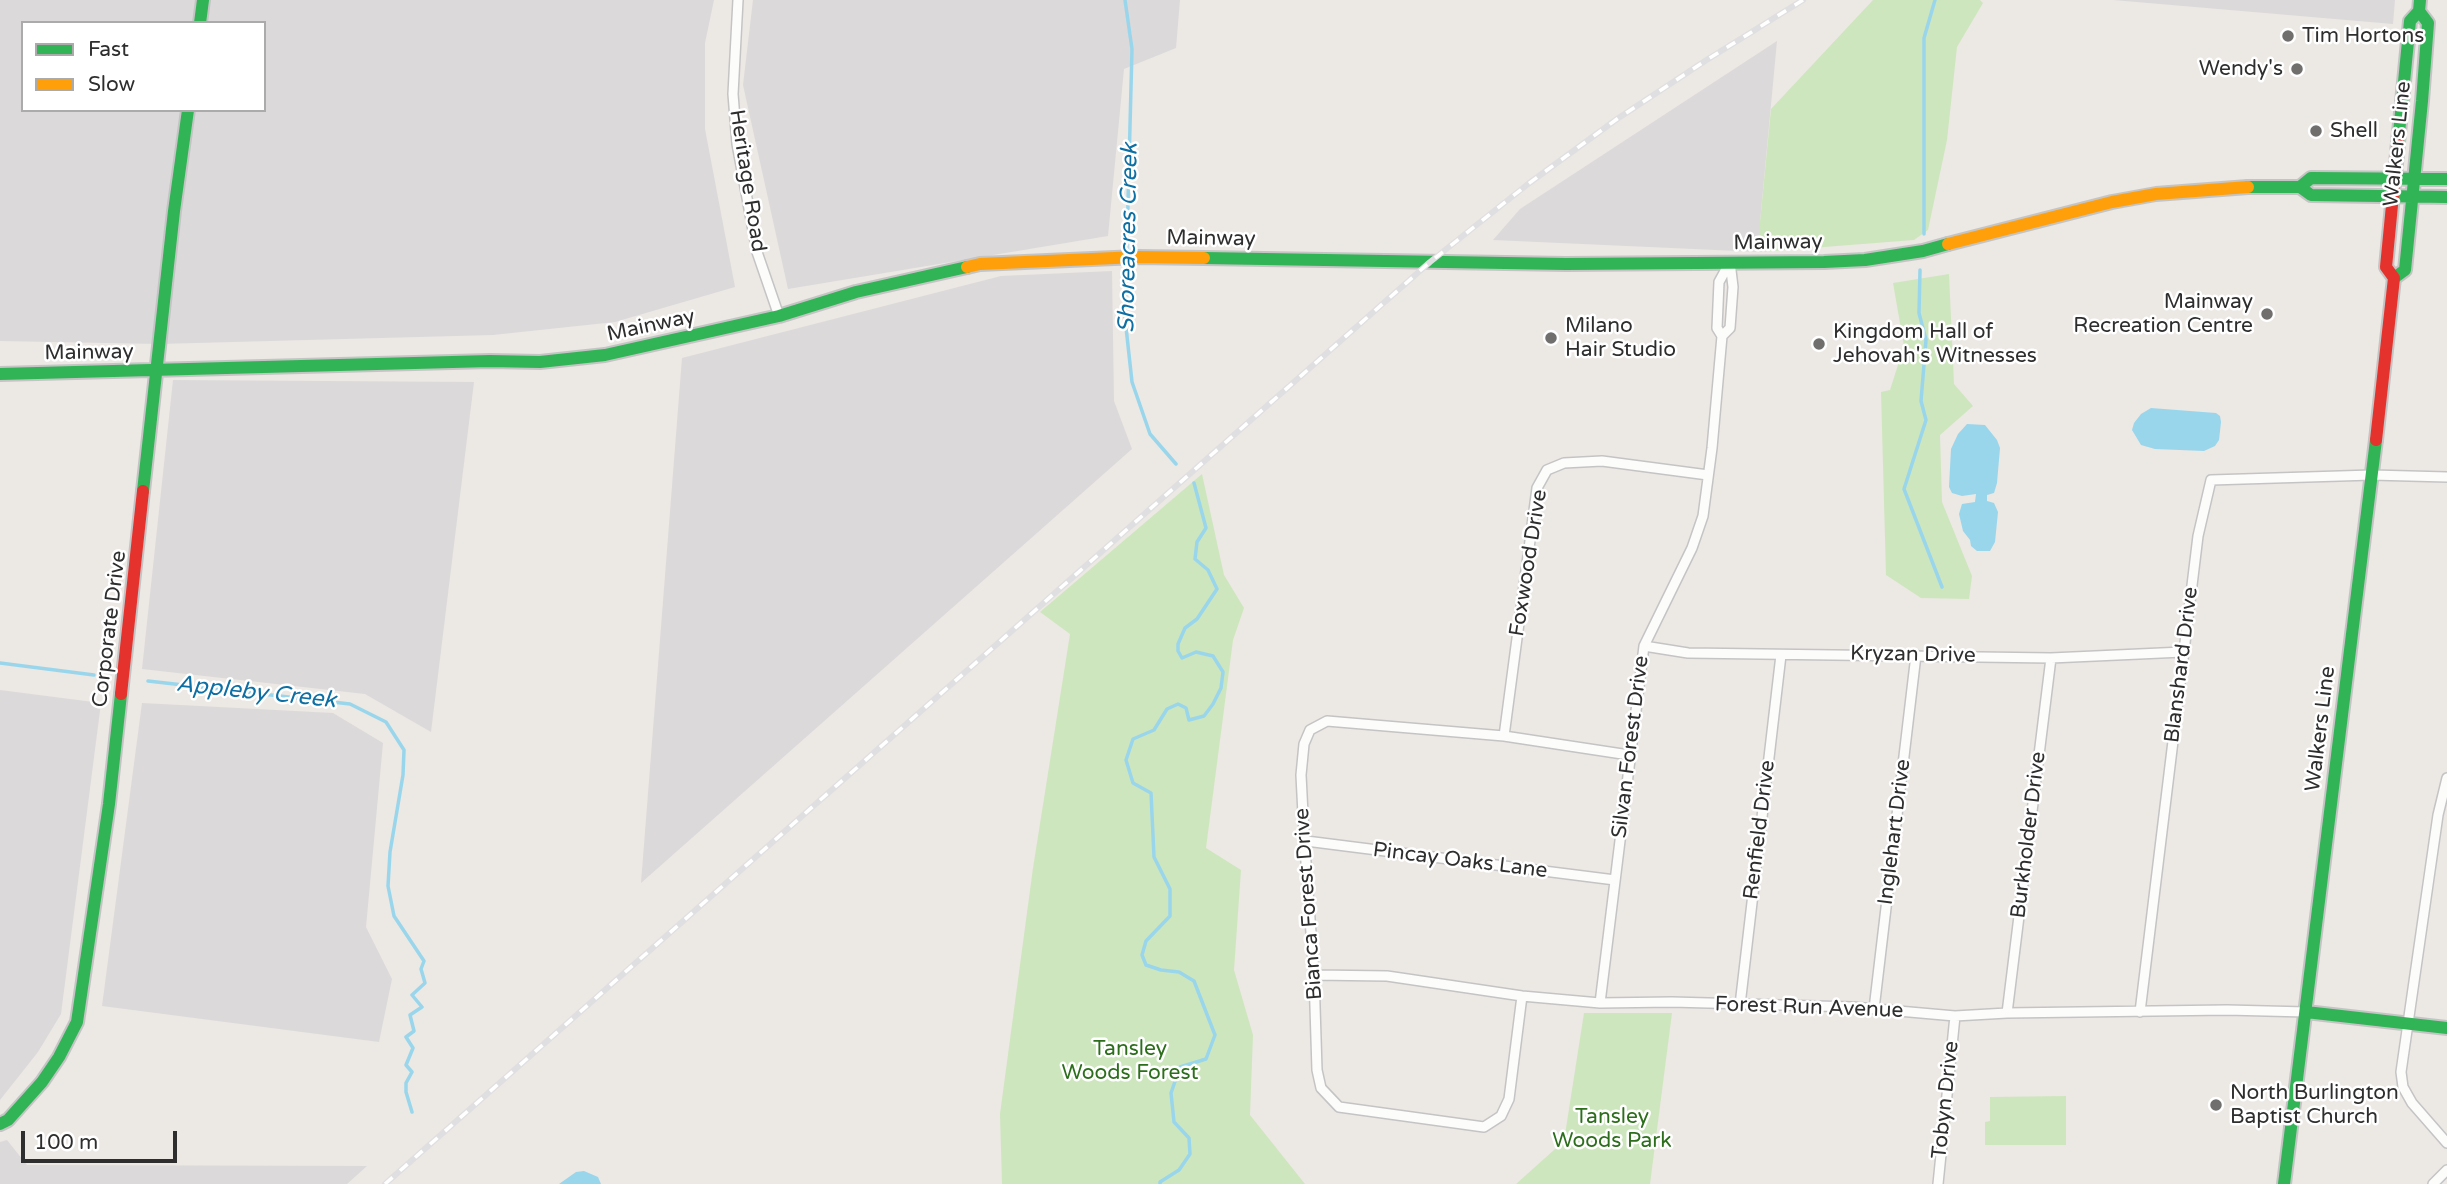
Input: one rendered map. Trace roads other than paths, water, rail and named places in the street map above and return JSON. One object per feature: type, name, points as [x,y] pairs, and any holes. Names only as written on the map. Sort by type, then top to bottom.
[{"type":"street","points":[[200,21],[203,0]]},
{"type":"street","name":"Heritage Road","points":[[738,0],[733,93],[737,144],[757,251],[779,316]]},
{"type":"street","name":"Walkers Line","points":[[2284,1184],[2394,278],[2386,267],[2410,21],[2419,6]]},
{"type":"street","name":"Walkers Line","points":[[2394,278],[2404,270],[2414,177],[2428,23],[2419,6]]},
{"type":"street","name":"Corporate Drive","points":[[0,1124],[8,1120],[42,1082],[77,1022],[109,804],[174,211],[188,112]]},
{"type":"street","name":"Mainway","points":[[2300,187],[2311,178],[2447,179]]},
{"type":"street","name":"Mainway","points":[[0,374],[490,361],[540,362],[606,355],[779,316],[856,292],[980,264],[1107,257],[1566,264],[1865,260],[1923,251],[2112,202],[2155,194],[2250,187],[2300,187],[2311,195],[2447,197]]},
{"type":"street","name":"Silvan Forest Drive","points":[[1600,1003],[1644,646],[1695,540],[1703,516],[1713,448],[1722,336],[1717,328],[1719,282],[1730,262]]},
{"type":"street","name":"Silvan Forest Drive","points":[[1722,336],[1730,328],[1734,287],[1730,262]]},
{"type":"street","name":"Foxwood Drive","points":[[1504,736],[1537,488],[1546,470],[1564,463],[1602,461],[1707,475]]},
{"type":"street","points":[[2372,475],[2447,477]]},
{"type":"street","name":"Blanshard Drive","points":[[2140,1012],[2198,536],[2211,480],[2372,475]]},
{"type":"street","name":"Kryzan Drive","points":[[1644,646],[1688,653],[2051,658],[2183,652]]},
{"type":"street","name":"Renfield Drive","points":[[1740,1005],[1781,654]]},
{"type":"street","name":"Inglehart Drive","points":[[1874,1009],[1916,655]]},
{"type":"street","name":"Burkholder Drive","points":[[2007,1013],[2051,658]]},
{"type":"street","name":"Bianca Forest Drive","points":[[1522,996],[1509,1099],[1501,1116],[1484,1127],[1339,1107],[1321,1088],[1317,1070],[1314,975],[1301,775],[1304,744],[1310,730],[1326,721],[1504,736],[1629,755]]},
{"type":"street","points":[[2447,778],[2438,815],[2401,1072],[2403,1087],[2412,1102],[2447,1143]]},
{"type":"street","name":"Pincay Oaks Lane","points":[[1306,841],[1615,880]]},
{"type":"street","name":"Forest Run Avenue","points":[[1314,975],[1387,976],[1522,996],[1600,1003],[1672,1002],[1853,1007],[1955,1016],[2227,1010],[2306,1012]]},
{"type":"street","points":[[2306,1012],[2447,1028]]},
{"type":"street","name":"Tobyn Drive","points":[[1938,1184],[1955,1016]]},
{"type":"street","points":[[2433,1184],[2447,1170]]},
{"type":"water","points":[[2151,408],[2216,413],[2221,422],[2219,440],[2215,446],[2204,451],[2155,449],[2141,445],[2132,430],[2141,414]]},
{"type":"water","points":[[1967,424],[1985,425],[2000,448],[1997,483],[1994,493],[1987,495],[1987,501],[1994,503],[1998,512],[1995,542],[1990,551],[1977,551],[1963,531],[1959,514],[1962,504],[1975,502],[1976,494],[1962,496],[1952,493],[1949,487],[1951,449],[1958,434]]},
{"type":"water","points":[[584,1171],[598,1177],[601,1184],[559,1184],[576,1172]]},
{"type":"waterway","name":"Shoreacres Creek","points":[[1125,0],[1132,49],[1125,318],[1132,382],[1150,434],[1176,464]]},
{"type":"waterway","points":[[1924,234],[1924,38],[1935,0]]},
{"type":"waterway","points":[[1920,270],[1919,313],[1926,340],[1921,401],[1926,420],[1904,489],[1942,587]]},
{"type":"waterway","name":"Shoreacres Creek","points":[[1160,1184],[1179,1170],[1190,1154],[1189,1138],[1174,1122],[1171,1093],[1180,1067],[1206,1059],[1215,1035],[1194,981],[1179,972],[1146,965],[1142,955],[1146,941],[1170,916],[1170,889],[1154,857],[1151,793],[1133,783],[1126,760],[1133,739],[1154,730],[1167,709],[1178,704],[1186,708],[1189,720],[1204,716],[1221,688],[1223,672],[1213,656],[1196,652],[1182,658],[1178,651],[1185,628],[1197,619],[1217,589],[1208,570],[1195,559],[1197,542],[1206,528],[1194,483]]},
{"type":"waterway","name":"Appleby Creek","points":[[0,663],[94,675]]},
{"type":"waterway","name":"Appleby Creek","points":[[148,681],[350,704],[386,722],[404,750],[388,886],[394,916],[424,961],[421,969],[425,983],[412,995],[422,1007],[410,1015],[414,1031],[406,1037],[413,1048],[406,1065],[412,1072],[406,1083],[412,1112]]},
{"type":"railway","points":[[385,1184],[1430,262],[1528,184],[1617,119],[1803,0]]},
{"type":"place","name":"Tim Hortons","points":[[2288,36]]},
{"type":"place","name":"Wendy's","points":[[2297,69]]},
{"type":"place","name":"Shell","points":[[2316,131]]},
{"type":"place","name":"Mainway Recreation Centre","points":[[2267,314]]},
{"type":"place","name":"Milano Hair Studio","points":[[1551,338]]},
{"type":"place","name":"Kingdom Hall of Jehovah's Witnesses","points":[[1819,344]]},
{"type":"place","name":"North Burlington Baptist Church","points":[[2216,1105]]},
{"type":"park label","name":"Tansley Woods Forest","points":[[1130,1061]]},
{"type":"park label","name":"Tansley Woods Park","points":[[1612,1129]]}]
